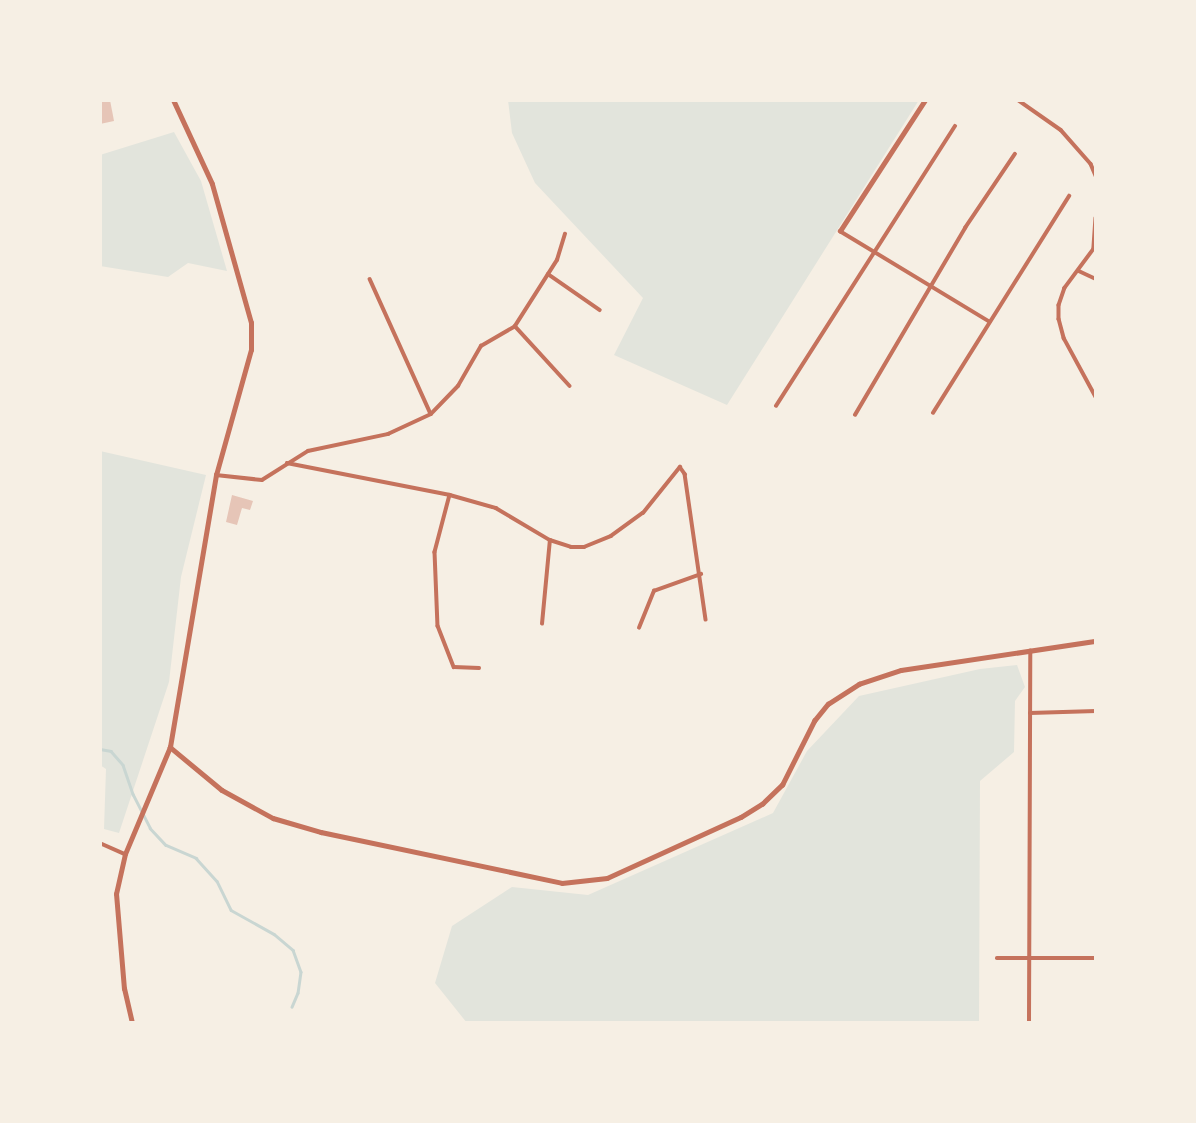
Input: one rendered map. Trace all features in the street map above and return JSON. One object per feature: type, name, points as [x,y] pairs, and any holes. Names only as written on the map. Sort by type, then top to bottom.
[{"type":"street","points":[[132,1023],[124,989],[117,907],[124,854],[170,747],[216,475],[251,350],[251,323],[212,184],[173,100]]},
{"type":"street","points":[[925,100],[840,231],[990,322]]},
{"type":"street","points":[[1018,100],[1061,130],[1091,164],[1096,176]]},
{"type":"street","points":[[776,406],[955,126]]},
{"type":"street","points":[[855,415],[931,286],[1015,154]]},
{"type":"street","points":[[933,413],[1069,196]]},
{"type":"street","points":[[1096,218],[1094,249],[1065,288],[1059,305],[1059,320],[1064,338],[1096,397]]},
{"type":"street","points":[[216,475],[262,480],[308,451],[388,434],[431,414],[458,386],[481,346],[515,326],[548,274],[565,234]]},
{"type":"street","points":[[1079,271],[1096,279]]},
{"type":"street","points":[[548,274],[600,310]]},
{"type":"street","points":[[370,279],[431,414]]},
{"type":"street","points":[[515,326],[570,386]]},
{"type":"street","points":[[287,463],[450,495],[496,508],[550,540],[584,547],[611,536],[643,513],[680,467],[685,474],[706,619]]},
{"type":"street","points":[[450,495],[435,552],[439,626],[454,667],[479,668]]},
{"type":"street","points":[[542,624],[550,540]]},
{"type":"street","points":[[639,628],[654,591],[701,573]]},
{"type":"street","points":[[170,747],[222,790],[273,818],[321,832],[562,883],[596,879],[632,867],[741,817],[762,804],[782,785],[814,721],[828,704],[859,684],[901,670],[1096,641]]},
{"type":"street","points":[[1029,1023],[1030,651]]},
{"type":"street","points":[[1030,713],[1096,711]]},
{"type":"street","points":[[100,843],[124,854]]},
{"type":"street","points":[[997,958],[1096,958]]},
{"type":"shaded area","points":[[508,100],[919,100],[727,405],[614,355],[643,298],[535,183],[512,133]]},
{"type":"shaded area","points":[[174,132],[201,181],[227,271],[188,263],[168,277],[100,266],[100,155]]},
{"type":"shaded area","points":[[100,451],[206,475],[181,577],[169,682],[119,833],[104,829],[106,769],[100,765]]},
{"type":"shaded area","points":[[1017,665],[1025,687],[1015,701],[1014,752],[980,781],[979,1023],[467,1023],[435,983],[452,926],[512,887],[588,895],[773,813],[807,751],[859,696],[980,669]]},
{"type":"building","points":[[100,100],[110,100],[114,121],[100,124]]},
{"type":"building","points":[[232,495],[253,501],[250,510],[242,508],[237,525],[226,522]]},
{"type":"waterway","points":[[100,749],[111,751],[123,765],[133,794],[150,828],[166,845],[196,858],[217,881],[231,910],[274,934],[293,950],[301,972],[298,993],[292,1007]]}]
